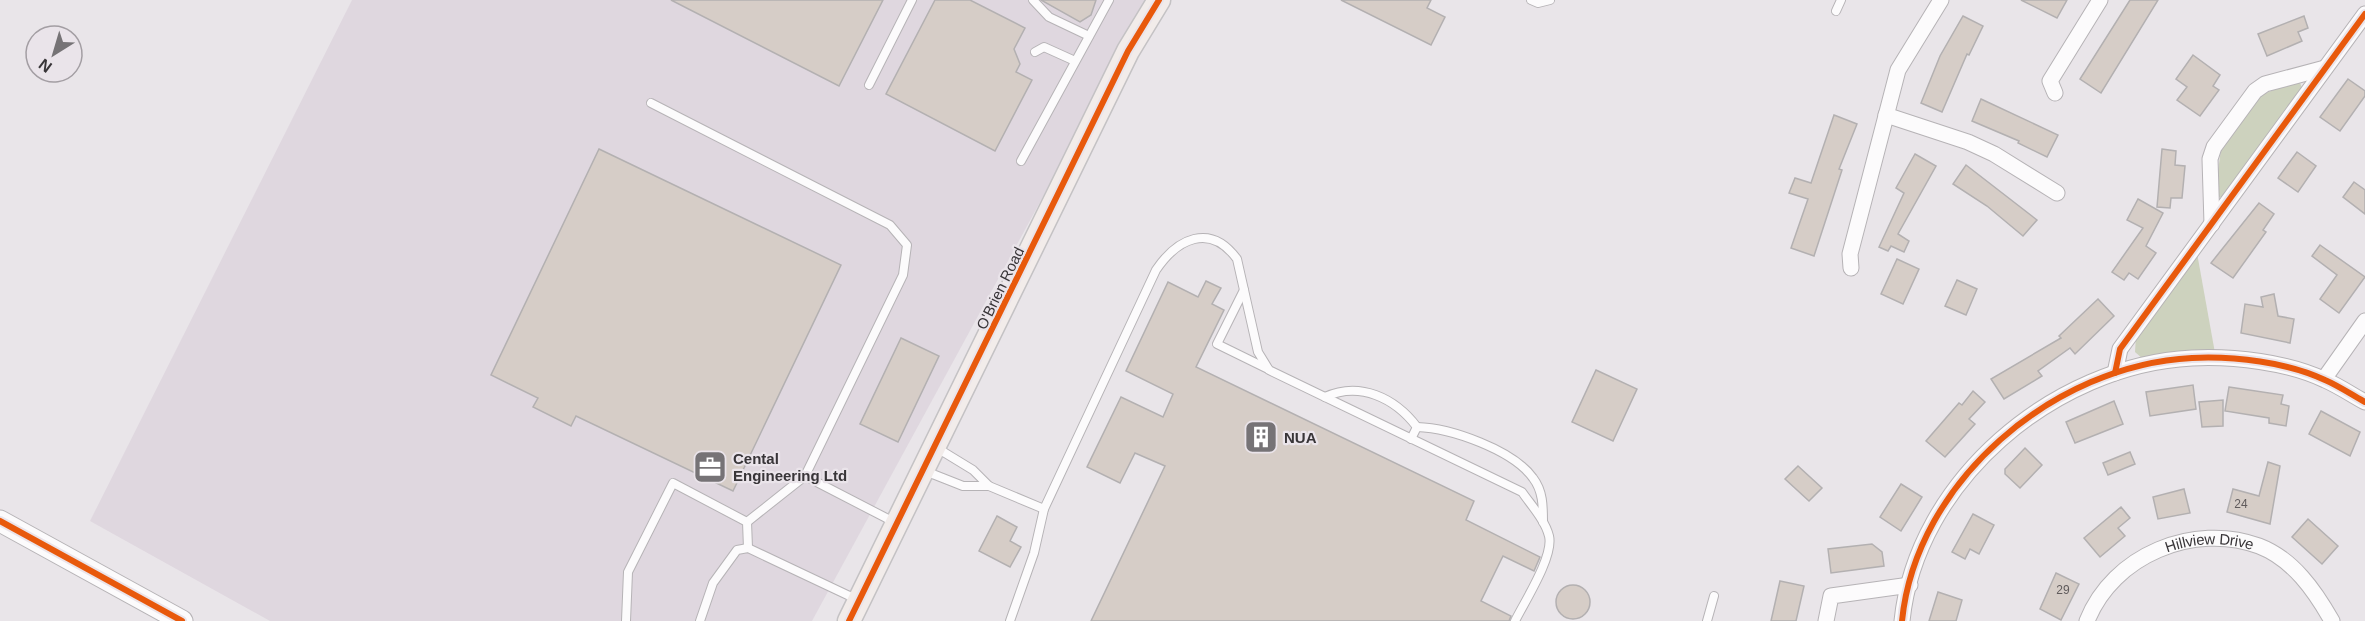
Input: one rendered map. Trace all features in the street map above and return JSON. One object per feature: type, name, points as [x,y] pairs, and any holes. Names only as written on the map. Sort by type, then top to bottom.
[{"type":"main road","name":"O'Brien Road","points":[[849,621],[925,471],[1128,51],[1159,0]]},
{"type":"main road","points":[[0,521],[182,621]]},
{"type":"street","points":[[1851,268],[1850,254],[1898,70],[1941,0]]},
{"type":"street","points":[[2055,93],[2050,81],[2100,0]]},
{"type":"street","points":[[2115,373],[2120,350],[2365,14]]},
{"type":"street","points":[[2212,224],[2210,159],[2214,147],[2255,91],[2265,84],[2325,68]]},
{"type":"street","points":[[1886,115],[1977,146],[2057,193]]},
{"type":"street","points":[[2324,379],[2365,321]]},
{"type":"street","points":[[1902,621],[1910,585],[1937,518],[1971,470],[2001,436],[2033,412],[2115,373],[2191,358],[2227,359],[2279,367],[2324,379],[2365,402]]},
{"type":"street","name":"Hillview Drive","points":[[2087,621],[2108,585],[2144,556],[2193,539],[2223,537],[2261,547],[2290,565],[2310,585],[2332,621]]},
{"type":"street","points":[[1826,621],[1831,596],[1910,585]]},
{"type":"lane","points":[[869,85],[912,0]]},
{"type":"lane","points":[[1034,0],[1049,16],[1089,36]]},
{"type":"lane","points":[[1021,161],[1109,0]]},
{"type":"lane","points":[[1531,0],[1538,3],[1550,0]]},
{"type":"lane","points":[[1836,11],[1841,0]]},
{"type":"lane","points":[[1035,52],[1044,47],[1075,62]]},
{"type":"lane","points":[[651,103],[890,225],[908,245],[903,275],[805,476],[747,522]]},
{"type":"lane","points":[[1010,621],[1034,553],[1044,509],[1156,270],[1168,251],[1184,240],[1198,238],[1228,247],[1237,259],[1258,352],[1270,370]]},
{"type":"lane","points":[[1244,290],[1217,344],[1522,492],[1549,536],[1550,551],[1515,621]]},
{"type":"lane","points":[[1325,397],[1337,392],[1363,390],[1404,410],[1417,427]]},
{"type":"lane","points":[[1411,439],[1417,427]]},
{"type":"lane","points":[[1417,427],[1432,427],[1485,444],[1519,464],[1534,478],[1543,500],[1543,524]]},
{"type":"lane","points":[[936,447],[973,470],[989,486],[1044,509]]},
{"type":"lane","points":[[925,471],[963,486],[989,486]]},
{"type":"lane","points":[[805,476],[898,524]]},
{"type":"lane","points":[[626,621],[628,572],[673,483],[747,522]]},
{"type":"lane","points":[[747,522],[748,548]]},
{"type":"lane","points":[[700,621],[713,583],[737,550],[748,548],[860,600]]},
{"type":"lane","points":[[1707,621],[1714,596]]},
{"type":"shaded area","points":[[352,0],[1150,0],[812,621],[270,621],[90,521]]},
{"type":"green space","points":[[2299,80],[2302,88],[2223,197],[2219,197],[2215,194],[2221,149],[2261,95]]},
{"type":"green space","points":[[2197,253],[2215,353],[2143,359],[2135,352],[2136,336]]},
{"type":"building","points":[[671,0],[883,0],[839,86]]},
{"type":"building","points":[[935,0],[970,0],[1025,28],[1014,49],[1020,64],[1016,72],[1032,80],[995,151],[886,94]]},
{"type":"building","points":[[1041,0],[1096,0],[1091,15],[1080,22]]},
{"type":"building","points":[[1341,0],[1431,0],[1427,8],[1445,17],[1431,45]]},
{"type":"building","points":[[2021,0],[2067,0],[2057,18]]},
{"type":"building","points":[[2130,0],[2158,0],[2101,93],[2080,79]]},
{"type":"building","points":[[1963,16],[1983,26],[1969,55],[1967,54],[1942,112],[1921,103],[1940,56]]},
{"type":"building","points":[[2304,16],[2308,28],[2298,32],[2302,41],[2267,56],[2258,34]]},
{"type":"building","points":[[2193,55],[2220,75],[2213,86],[2219,90],[2200,116],[2177,100],[2187,87],[2176,79]]},
{"type":"building","points":[[2348,79],[2365,91],[2365,96],[2340,131],[2320,117]]},
{"type":"building","points":[[1981,99],[2058,135],[2047,157],[2018,143],[2019,141],[1972,121]]},
{"type":"building","points":[[1834,115],[1857,124],[1839,169],[1842,170],[1814,256],[1791,248],[1808,199],[1789,193],[1795,178],[1811,183]]},
{"type":"building","points":[[599,149],[841,265],[733,491],[576,416],[571,426],[533,407],[538,398],[491,375]]},
{"type":"building","points":[[2162,149],[2176,151],[2175,165],[2185,166],[2182,198],[2171,198],[2170,208],[2157,207]]},
{"type":"building","points":[[2297,152],[2316,166],[2298,192],[2278,178]]},
{"type":"building","points":[[1915,154],[1936,166],[1898,234],[1909,241],[1904,252],[1891,246],[1888,251],[1879,247],[1904,193],[1896,188]]},
{"type":"building","points":[[1966,165],[2037,220],[2023,236],[1987,206],[1953,184]]},
{"type":"building","points":[[2354,182],[2365,190],[2365,214],[2343,197]]},
{"type":"building","points":[[2138,199],[2163,213],[2146,246],[2156,253],[2138,279],[2129,273],[2124,280],[2112,272],[2143,228],[2127,220]]},
{"type":"building","points":[[2259,203],[2274,214],[2263,230],[2266,232],[2233,278],[2211,263]]},
{"type":"building","points":[[2320,245],[2365,277],[2339,313],[2320,299],[2337,275],[2312,256]]},
{"type":"building","points":[[1897,259],[1919,269],[1903,304],[1881,294]]},
{"type":"building","points":[[1957,280],[1977,289],[1966,315],[1945,306]]},
{"type":"building","name":"NUA","points":[[1206,281],[1221,288],[1212,304],[1224,310],[1196,367],[1474,501],[1466,520],[1540,557],[1534,571],[1503,556],[1481,601],[1511,616],[1509,621],[1091,621],[1165,466],[1135,453],[1120,483],[1087,467],[1121,397],[1163,417],[1173,394],[1126,371],[1168,282],[1198,297]]},
{"type":"building","points":[[2274,294],[2278,316],[2294,319],[2290,343],[2241,333],[2245,304],[2263,307],[2261,297]]},
{"type":"building","points":[[2098,299],[2114,316],[2075,354],[2070,348],[2038,371],[2042,376],[2004,399],[1991,379],[2061,338],[2059,336]]},
{"type":"building","points":[[901,338],[939,356],[898,442],[860,424]]},
{"type":"building","points":[[1596,370],[1637,389],[1613,441],[1572,422]]},
{"type":"building","points":[[2193,385],[2196,409],[2150,416],[2146,392]]},
{"type":"building","points":[[2229,387],[2283,395],[2281,404],[2289,406],[2286,426],[2269,423],[2269,418],[2225,411]]},
{"type":"building","points":[[1973,391],[1985,402],[1969,419],[1975,424],[1945,457],[1926,441],[1959,403],[1962,405]]},
{"type":"building","points":[[2223,400],[2223,426],[2202,427],[2199,402]]},
{"type":"building","points":[[2114,401],[2123,424],[2075,443],[2066,422]]},
{"type":"building","points":[[2321,411],[2360,432],[2350,456],[2309,434]]},
{"type":"building","points":[[2025,448],[2042,465],[2020,488],[2005,474],[2005,469]]},
{"type":"building","points":[[2130,452],[2135,464],[2108,475],[2103,463]]},
{"type":"building","points":[[2268,462],[2280,466],[2270,524],[2227,512],[2233,489],[2259,496]]},
{"type":"building","points":[[1798,466],[1822,488],[1809,501],[1785,479]]},
{"type":"building","points":[[1901,484],[1922,497],[1901,531],[1880,517]]},
{"type":"building","points":[[2184,489],[2190,513],[2158,519],[2153,497]]},
{"type":"building","points":[[2121,507],[2130,518],[2118,528],[2125,536],[2100,557],[2084,538]]},
{"type":"building","points":[[1973,514],[1994,525],[1979,554],[1970,549],[1965,559],[1952,552]]},
{"type":"building","points":[[997,516],[1017,527],[1010,541],[1021,547],[1010,567],[979,551]]},
{"type":"building","points":[[2308,519],[2338,546],[2322,564],[2292,537]]},
{"type":"building","points":[[1872,544],[1882,552],[1884,566],[1831,573],[1828,549]]},
{"type":"building","points":[[2056,573],[2079,584],[2061,620],[2040,609]]},
{"type":"building","points":[[1780,581],[1804,586],[1796,621],[1771,621]]},
{"type":"building","points":[[1573,585],[1585,590],[1590,602],[1585,614],[1573,619],[1561,614],[1556,602],[1561,590]]},
{"type":"building","points":[[1938,592],[1962,600],[1956,621],[1929,621]]},
{"type":"cycle path","points":[[849,621],[1128,51],[1159,0]]},
{"type":"cycle path","points":[[2115,373],[2120,349],[2365,14]]},
{"type":"cycle path","points":[[1902,621],[1913,570],[1934,522],[1964,478],[2000,440],[2043,407],[2090,382],[2140,366],[2192,358],[2225,358],[2260,361],[2310,374],[2330,382],[2365,402]]},
{"type":"cycle path","points":[[0,521],[182,621]]},
{"type":"place","name":"NUA","points":[[1261,437]]},
{"type":"place","name":"Cental Engineering Ltd","points":[[710,467]]}]
